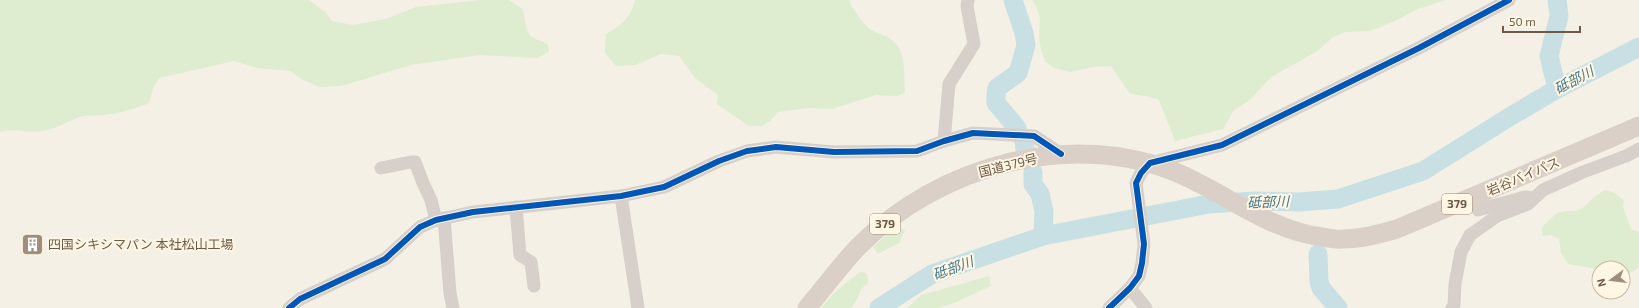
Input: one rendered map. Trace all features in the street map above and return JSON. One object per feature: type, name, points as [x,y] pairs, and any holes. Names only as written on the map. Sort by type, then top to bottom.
[{"type":"highway","name":"岩谷バイパス","points":[[1268,221],[1310,236],[1341,240],[1370,236],[1398,229],[1639,126]]},
{"type":"highway","name":"国道379号","points":[[807,308],[858,247],[900,212],[964,177],[1011,162],[1061,154],[1106,155],[1150,163],[1202,185],[1268,221]]},
{"type":"street","points":[[944,140],[949,84],[974,44],[967,6],[968,0]]},
{"type":"street","points":[[1109,308],[1130,288],[1138,276],[1142,263],[1144,244],[1136,195],[1136,183],[1141,173],[1150,163],[1222,145],[1419,48],[1509,0]]},
{"type":"street","points":[[289,308],[300,299],[385,259],[420,228],[440,220],[472,212],[621,196],[664,187],[720,161],[747,151],[776,146],[834,152],[917,151],[944,140],[973,133],[1034,136],[1061,154]]},
{"type":"street","points":[[1452,308],[1454,304],[1455,284],[1461,252],[1470,235],[1497,216],[1528,204],[1543,190],[1582,172],[1626,156],[1639,149]]},
{"type":"street","points":[[381,168],[415,162],[422,183],[440,220],[453,308]]},
{"type":"street","points":[[1472,198],[1478,210],[1525,197],[1541,198],[1551,194]]},
{"type":"street","points":[[621,196],[638,308]]},
{"type":"street","points":[[516,207],[520,254],[531,262],[534,286]]},
{"type":"street","points":[[1130,288],[1146,308]]},
{"type":"green space","points":[[0,0],[309,0],[325,12],[332,21],[353,25],[386,19],[416,7],[480,0],[509,0],[523,9],[529,33],[534,38],[548,45],[549,52],[537,58],[480,55],[411,65],[341,86],[320,87],[303,80],[290,71],[257,68],[234,61],[159,78],[153,88],[149,103],[132,109],[110,114],[83,116],[53,128],[37,132],[11,130],[0,132]]},
{"type":"green space","points":[[635,0],[849,0],[855,12],[868,28],[890,39],[896,44],[903,60],[905,92],[898,96],[876,95],[832,109],[808,108],[778,112],[770,121],[762,126],[749,126],[717,104],[718,95],[695,78],[679,56],[661,54],[635,65],[616,66],[605,53],[606,34],[617,28],[625,21],[631,12]]},
{"type":"green space","points":[[1032,0],[1446,0],[1418,9],[1395,21],[1370,31],[1345,32],[1332,38],[1316,52],[1271,77],[1250,100],[1234,110],[1223,129],[1175,141],[1159,100],[1146,96],[1130,94],[1111,66],[1093,67],[1071,72],[1054,68],[1045,61],[1039,38],[1040,17]]},
{"type":"green space","points":[[1605,190],[1615,193],[1624,201],[1623,207],[1631,229],[1639,232],[1639,265],[1636,270],[1631,272],[1631,260],[1591,260],[1591,268],[1568,264],[1561,253],[1559,239],[1551,235],[1542,236],[1542,227],[1557,213],[1576,211],[1584,207],[1594,197]]},
{"type":"green space","points":[[895,227],[905,230],[899,243],[878,254],[873,247]]},
{"type":"green space","points":[[860,272],[866,273],[868,283],[861,289],[851,308],[821,308],[835,292]]},
{"type":"green space","points":[[989,276],[991,286],[954,303],[938,308],[907,308],[921,295]]},
{"type":"waterway","points":[[1013,0],[1024,33],[1026,45],[1018,73],[997,88],[996,103],[1017,128]]},
{"type":"waterway","points":[[1557,0],[1559,16],[1549,56],[1557,89]]},
{"type":"waterway","name":"砥部川","points":[[879,308],[932,274],[1043,236],[1209,204],[1255,201],[1299,202],[1338,199],[1423,171],[1557,89],[1639,47]]},
{"type":"waterway","points":[[1024,141],[1025,150]]},
{"type":"waterway","points":[[1033,172],[1033,184],[1040,194],[1044,211],[1043,236]]},
{"type":"waterway","points":[[1318,254],[1319,281],[1321,288],[1338,308]]},
{"type":"cycle path","points":[[1109,308],[1130,288],[1139,276],[1144,244],[1136,183],[1141,173],[1150,163],[1222,145],[1419,48],[1509,0]]},
{"type":"cycle path","points":[[289,308],[300,299],[385,259],[420,227],[436,220],[473,212],[621,196],[664,187],[719,161],[747,151],[776,147],[834,152],[917,151],[944,141],[973,133],[1034,136],[1061,154]]},
{"type":"place","name":"四国シキシマパン 本社松山工場","points":[[33,244]]}]
